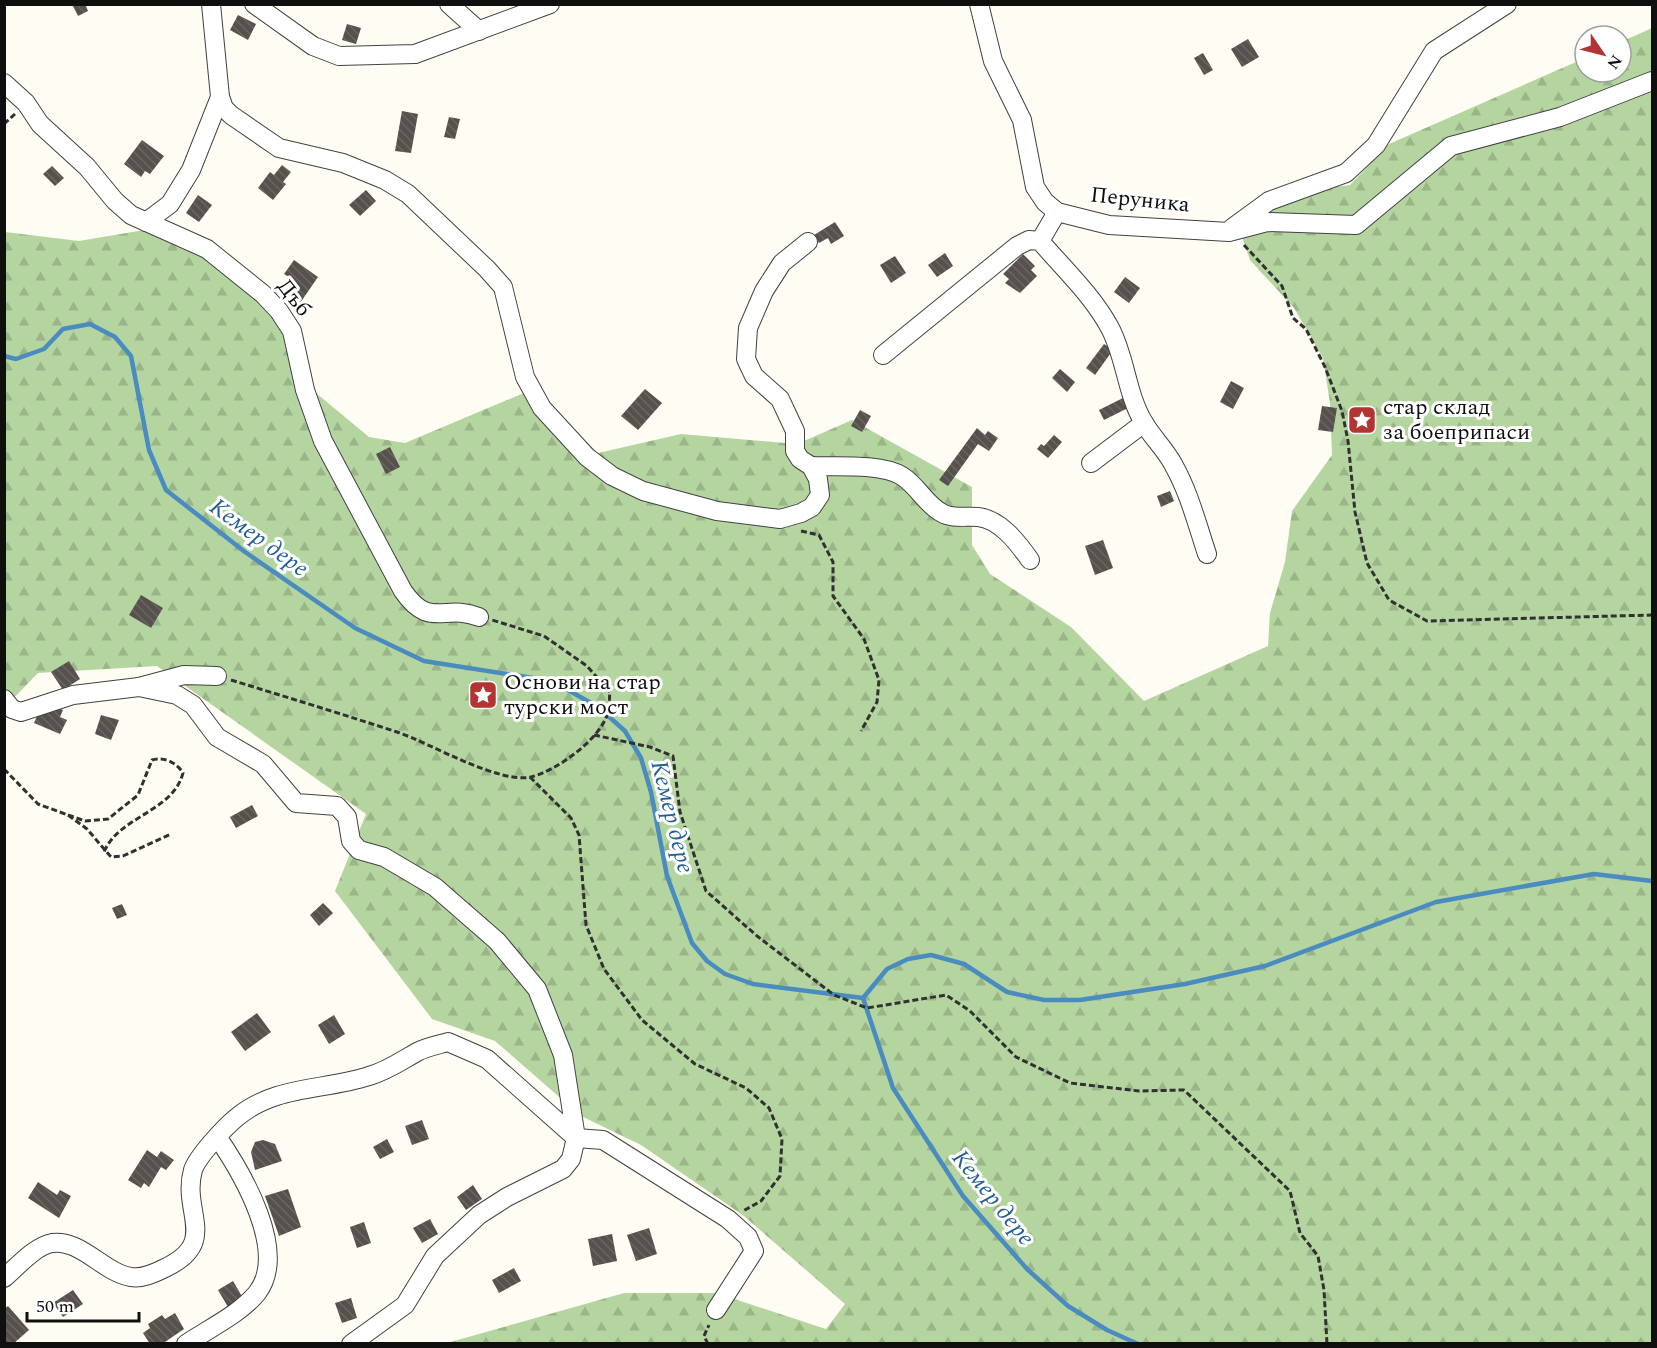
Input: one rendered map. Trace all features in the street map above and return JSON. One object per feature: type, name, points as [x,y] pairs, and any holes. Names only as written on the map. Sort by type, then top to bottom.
[{"type":"street","points":[[211,4],[220,97],[224,108],[279,148],[343,163],[385,180],[408,194],[503,287],[525,377],[542,408],[586,457],[612,476],[643,491],[717,511],[780,519],[812,507],[820,495],[818,478],[811,466],[800,459],[795,451],[795,431],[780,399],[754,376],[746,359],[748,328],[764,291],[782,263],[808,242]]},
{"type":"street","points":[[254,4],[313,46],[339,56],[415,54],[550,4]]},
{"type":"street","points":[[449,4],[478,31]]},
{"type":"street","name":"Перуника","points":[[979,4],[993,61],[1022,120],[1035,187],[1045,202],[1057,212],[1109,225],[1229,232],[1267,222],[1356,225],[1451,146],[1560,117],[1653,81]]},
{"type":"street","points":[[1229,232],[1237,223],[1269,201],[1346,173],[1376,144],[1434,51],[1507,4]]},
{"type":"street","name":"Дъб","points":[[4,83],[26,103],[40,124],[87,167],[115,201],[131,215],[207,249],[263,294],[279,311],[292,331],[305,390],[323,441],[412,604],[424,613],[467,612],[479,617]]},
{"type":"street","points":[[146,222],[170,204],[191,170],[220,97]]},
{"type":"street","points":[[1040,242],[1057,212]]},
{"type":"street","points":[[883,355],[1017,246],[1029,240],[1040,242],[1092,301],[1109,327],[1122,357],[1134,403],[1144,423],[1173,463],[1186,490],[1207,554]]},
{"type":"street","points":[[1091,463],[1144,423]]},
{"type":"street","points":[[811,466],[885,469],[901,475],[920,491],[929,505],[944,514],[981,517],[997,525],[1018,543],[1030,560]]},
{"type":"street","points":[[4,699],[12,709],[21,712],[73,695],[139,687],[184,675],[217,676]]},
{"type":"street","points":[[139,687],[177,695],[193,705],[217,737],[263,765],[296,803],[337,806],[347,817],[351,830],[351,841],[359,850],[384,856],[435,887],[497,942],[537,989],[563,1055],[576,1138],[571,1158],[563,1169],[507,1197],[479,1215],[435,1256],[405,1305],[351,1344]]},
{"type":"street","points":[[4,1278],[39,1249],[52,1244],[77,1250],[130,1277],[149,1275],[178,1262],[191,1250],[197,1232],[190,1191],[194,1168],[236,1118],[261,1100],[295,1089],[367,1077],[391,1068],[420,1051],[448,1042],[488,1059],[576,1138],[603,1140],[728,1219],[748,1237],[754,1251],[716,1310]]},
{"type":"street","points":[[186,1344],[246,1304],[257,1293],[266,1278],[267,1239],[241,1172],[218,1138]]},
{"type":"path","points":[[1229,232],[1282,286],[1293,318],[1306,329],[1325,367],[1342,411],[1348,441],[1354,512],[1367,563],[1389,600],[1427,621],[1653,615]]},
{"type":"path","points":[[793,530],[819,535],[833,562],[833,596],[864,639],[879,680],[877,702],[861,731]]},
{"type":"path","points":[[217,676],[400,733],[451,756],[505,774],[530,777],[562,763],[594,735],[608,715],[610,692],[587,666],[544,636],[479,617]]},
{"type":"path","points":[[594,735],[650,747],[673,756],[680,813],[706,891],[757,936],[834,995],[867,1008],[946,995],[970,1011],[1016,1057],[1070,1083],[1139,1091],[1184,1090],[1290,1191],[1300,1233],[1318,1256],[1324,1290],[1327,1344]]},
{"type":"path","points":[[4,769],[38,804],[86,821],[108,819],[138,795],[152,760],[157,758],[179,766],[183,774],[176,788],[164,801],[117,831],[110,838],[104,852]]},
{"type":"path","points":[[530,777],[571,818],[579,835],[586,925],[604,969],[642,1020],[695,1064],[747,1088],[769,1108],[782,1139],[780,1176],[761,1201],[728,1219]]},
{"type":"path","points":[[69,815],[87,829],[104,852],[111,857],[123,856],[171,834]]},
{"type":"path","points":[[708,1344],[704,1336],[716,1310]]},
{"type":"green space","points":[[1652,28],[1652,1343],[447,1343],[624,1293],[716,1293],[826,1329],[845,1304],[744,1216],[641,1145],[581,1116],[495,1041],[432,1019],[335,891],[366,814],[157,666],[38,673],[5,707],[5,232],[79,241],[156,228],[208,244],[277,293],[304,383],[369,437],[405,443],[531,390],[598,453],[681,434],[797,444],[852,420],[972,487],[972,545],[990,574],[1071,627],[1144,701],[1268,646],[1270,613],[1285,562],[1292,511],[1332,455],[1330,403],[1323,358],[1294,308],[1250,260],[1239,228],[1297,192],[1350,185],[1389,144],[1573,63],[1573,84],[1633,84],[1633,37]]},
{"type":"building","points":[[72,4],[85,4],[88,11],[78,16]]},
{"type":"building","points":[[238,15],[256,24],[248,40],[230,30]]},
{"type":"building","points":[[347,24],[361,28],[356,44],[342,40]]},
{"type":"building","points":[[1248,39],[1259,57],[1242,67],[1231,49]]},
{"type":"building","points":[[1203,53],[1213,70],[1204,75],[1194,58]]},
{"type":"building","points":[[402,111],[418,114],[411,153],[395,151]]},
{"type":"building","points":[[449,117],[460,119],[455,139],[444,137]]},
{"type":"building","points":[[142,140],[164,156],[150,174],[145,171],[141,177],[124,164]]},
{"type":"building","points":[[282,165],[291,172],[283,182],[286,184],[273,200],[258,188],[270,172],[274,175]]},
{"type":"building","points":[[52,166],[64,178],[55,186],[43,174]]},
{"type":"building","points":[[366,190],[376,201],[360,216],[349,205]]},
{"type":"building","points":[[198,195],[212,205],[199,222],[186,213]]},
{"type":"building","points":[[835,222],[844,236],[831,244],[828,238],[819,243],[814,235]]},
{"type":"building","points":[[945,253],[953,266],[937,277],[928,265]]},
{"type":"building","points":[[1023,254],[1035,266],[1031,270],[1037,276],[1020,293],[1005,283],[1009,279],[1003,274]]},
{"type":"building","points":[[895,256],[906,273],[891,283],[880,265]]},
{"type":"building","points":[[294,260],[318,277],[298,306],[283,296],[294,280],[284,274]]},
{"type":"building","points":[[1125,277],[1140,288],[1129,303],[1114,292]]},
{"type":"building","points":[[1104,344],[1113,350],[1095,375],[1086,368]]},
{"type":"building","points":[[1060,369],[1075,382],[1067,392],[1052,378]]},
{"type":"building","points":[[1231,381],[1244,388],[1233,409],[1220,402]]},
{"type":"building","points":[[645,389],[662,403],[638,430],[621,416]]},
{"type":"building","points":[[1127,396],[1132,406],[1104,420],[1099,410]]},
{"type":"building","points":[[1322,406],[1337,408],[1333,432],[1318,430]]},
{"type":"building","points":[[860,410],[871,416],[862,432],[851,426]]},
{"type":"building","points":[[977,428],[985,435],[988,431],[998,438],[989,451],[978,444],[948,486],[939,480]]},
{"type":"building","points":[[1054,435],[1062,442],[1048,458],[1037,449],[1041,444],[1044,446]]},
{"type":"building","points":[[390,447],[400,467],[386,474],[376,454]]},
{"type":"building","points":[[1170,491],[1174,501],[1161,507],[1157,496]]},
{"type":"building","points":[[1103,540],[1113,568],[1095,575],[1085,546]]},
{"type":"building","points":[[141,595],[163,608],[151,628],[129,615]]},
{"type":"building","points":[[69,661],[80,679],[63,690],[51,672]]},
{"type":"building","points":[[53,705],[63,710],[60,717],[67,720],[60,734],[34,723],[40,709],[49,713]]},
{"type":"building","points":[[101,715],[119,720],[111,740],[95,734]]},
{"type":"building","points":[[252,805],[258,816],[236,828],[230,817]]},
{"type":"building","points":[[323,903],[333,913],[319,926],[310,915]]},
{"type":"building","points":[[122,904],[127,915],[117,919],[112,908]]},
{"type":"building","points":[[257,1013],[271,1032],[245,1051],[231,1032]]},
{"type":"building","points":[[334,1015],[345,1034],[329,1044],[318,1025]]},
{"type":"building","points":[[422,1120],[429,1139],[412,1145],[405,1126]]},
{"type":"building","points":[[387,1139],[394,1152],[380,1159],[373,1147]]},
{"type":"building","points":[[263,1140],[275,1144],[282,1161],[255,1170],[251,1152],[255,1142]]},
{"type":"building","points":[[147,1150],[157,1157],[161,1151],[174,1160],[166,1170],[161,1167],[149,1187],[144,1183],[141,1188],[128,1180]]},
{"type":"building","points":[[38,1182],[57,1195],[60,1190],[71,1196],[59,1218],[28,1198]]},
{"type":"building","points":[[473,1185],[482,1199],[466,1210],[457,1197]]},
{"type":"building","points":[[288,1189],[301,1227],[279,1236],[265,1196]]},
{"type":"building","points":[[430,1219],[438,1234],[422,1243],[413,1228]]},
{"type":"building","points":[[364,1222],[371,1243],[357,1248],[350,1227]]},
{"type":"building","points":[[649,1228],[657,1254],[636,1261],[627,1235]]},
{"type":"building","points":[[612,1234],[617,1261],[593,1266],[588,1239]]},
{"type":"building","points":[[514,1268],[521,1281],[499,1293],[492,1280]]},
{"type":"building","points":[[233,1281],[243,1298],[228,1307],[218,1290]]},
{"type":"building","points":[[73,1290],[83,1304],[63,1317],[53,1303]]},
{"type":"building","points":[[351,1298],[357,1318],[342,1323],[335,1303]]},
{"type":"building","points":[[8,1306],[29,1330],[13,1344],[4,1344],[4,1309]]},
{"type":"building","points":[[175,1313],[184,1329],[162,1344],[150,1344],[143,1333],[150,1328],[148,1324],[162,1315],[165,1319]]},
{"type":"waterway","name":"Кемер дере","points":[[4,356],[16,359],[44,349],[63,329],[90,324],[115,337],[131,356],[149,450],[166,490],[245,552],[355,628],[424,661],[552,681],[598,707],[625,731],[641,758],[651,792],[667,876],[692,943],[707,961],[725,974],[753,984],[863,998],[893,1088],[963,1196],[1027,1269],[1068,1306],[1107,1330],[1138,1344]]},
{"type":"waterway","points":[[863,998],[887,969],[908,959],[931,955],[964,964],[1007,992],[1044,1000],[1080,1000],[1185,984],[1265,966],[1436,902],[1594,874],[1652,881]]},
{"type":"place","name":"стар склад за боеприпаси","points":[[1362,420]]},
{"type":"place","name":"Основи на стар турски мост","points":[[483,695]]}]
